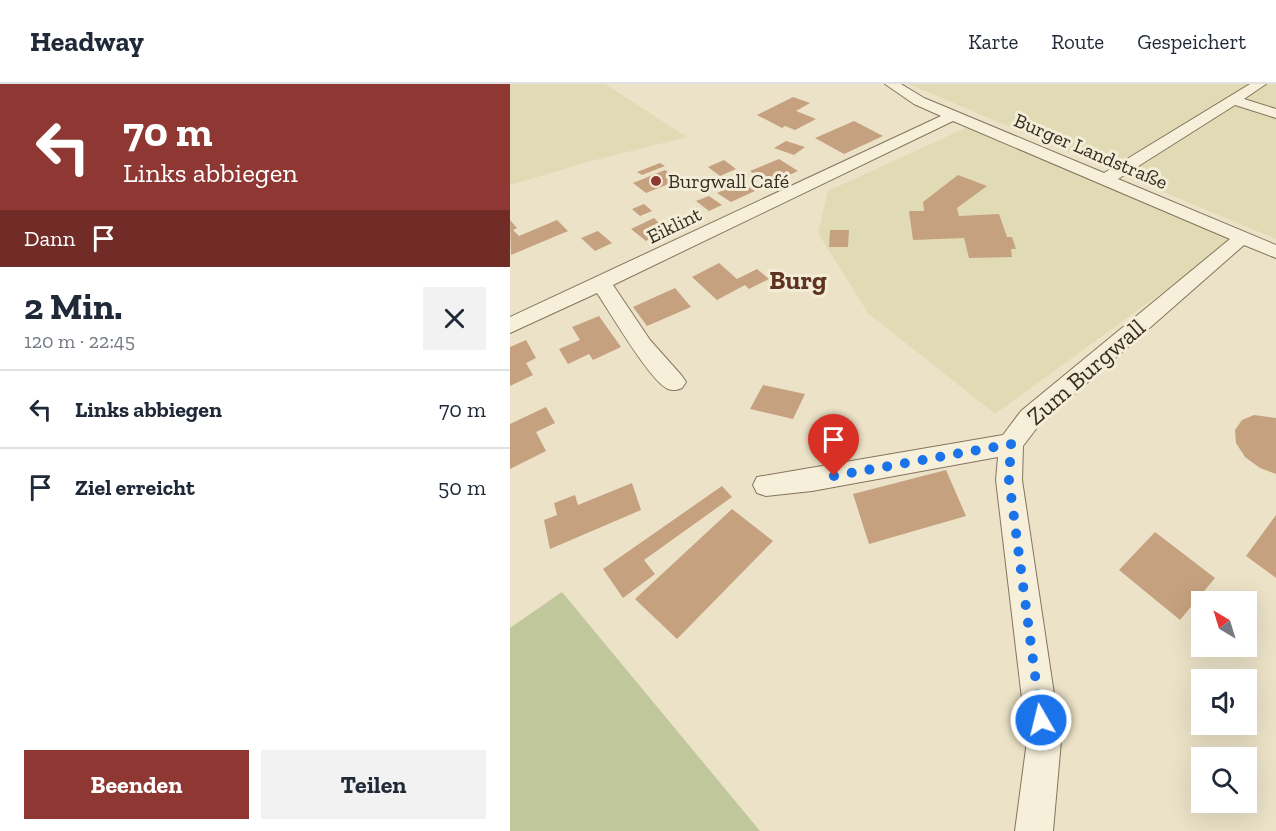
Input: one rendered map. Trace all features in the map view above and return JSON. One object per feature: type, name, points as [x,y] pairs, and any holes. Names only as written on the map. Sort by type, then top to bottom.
[{"type":"street","points":[[877,84],[919,101]]},
{"type":"street","name":"Burger Landstraße","points":[[892,84],[919,101],[1276,252]]},
{"type":"street","points":[[1105,180],[1259,84]]},
{"type":"street","points":[[1233,100],[1276,114]]},
{"type":"street","name":"Eiklint","points":[[510,326],[954,116]]},
{"type":"street","name":"Zum Burgwall","points":[[1034,831],[1044,741],[1009,480],[1011,444],[1030,418],[1242,238]]},
{"type":"street","points":[[602,284],[642,345],[674,382]]},
{"type":"street","points":[[766,485],[812,480],[1011,444]]},
{"type":"shaded area","points":[[510,84],[605,84],[687,137],[591,161],[510,185]]},
{"type":"shaded area","points":[[909,84],[1276,84],[1276,239],[1104,167]]},
{"type":"shaded area","points":[[972,125],[1237,238],[995,414],[868,313],[818,233],[828,191]]},
{"type":"green space","points":[[562,592],[760,831],[510,831],[510,628]]},
{"type":"building","points":[[793,97],[810,103],[796,111],[816,119],[795,130],[785,126],[782,128],[757,115]]},
{"type":"building","points":[[854,121],[883,136],[844,154],[815,138]]},
{"type":"building","points":[[786,141],[805,147],[794,155],[774,148]]},
{"type":"building","points":[[779,159],[798,171],[769,184],[750,171]]},
{"type":"building","points":[[724,160],[736,169],[720,176],[708,167]]},
{"type":"building","points":[[660,163],[665,166],[642,175],[637,172]]},
{"type":"building","name":"Burgwall Café","points":[[665,170],[679,180],[646,193],[633,183]]},
{"type":"building","points":[[958,175],[987,186],[957,208],[959,216],[999,214],[1007,237],[1012,237],[1016,249],[1011,249],[1012,257],[969,258],[964,238],[913,240],[909,211],[924,211],[923,202]]},
{"type":"building","points":[[741,182],[755,191],[731,202],[717,193]]},
{"type":"building","points":[[709,196],[722,205],[709,211],[696,201]]},
{"type":"building","points":[[644,204],[652,211],[640,216],[632,209]]},
{"type":"building","points":[[654,218],[659,223],[664,221],[671,226],[646,241],[631,229]]},
{"type":"building","points":[[510,220],[517,228],[513,230],[519,236],[557,220],[568,231],[511,255]]},
{"type":"building","points":[[830,230],[849,230],[848,247],[829,247]]},
{"type":"building","points":[[598,231],[612,243],[595,251],[581,238]]},
{"type":"building","points":[[719,263],[737,279],[757,269],[769,279],[749,289],[745,285],[717,300],[692,277]]},
{"type":"building","points":[[675,288],[691,307],[647,326],[633,307]]},
{"type":"building","points":[[599,316],[621,347],[593,360],[589,354],[568,364],[559,349],[580,340],[572,327]]},
{"type":"building","points":[[526,340],[536,358],[526,363],[533,375],[510,386],[510,347]]},
{"type":"building","points":[[763,385],[805,394],[793,419],[750,409]]},
{"type":"building","points":[[546,407],[555,423],[536,432],[546,451],[510,469],[510,424]]},
{"type":"building","points":[[1254,415],[1276,418],[1276,474],[1260,468],[1245,457],[1236,443],[1235,430],[1242,420]]},
{"type":"building","points":[[946,470],[966,516],[869,544],[853,494]]},
{"type":"building","points":[[632,483],[641,510],[550,549],[544,520],[557,515],[554,503],[575,495],[578,505]]},
{"type":"building","points":[[722,486],[732,497],[644,560],[655,574],[623,598],[603,569]]},
{"type":"building","points":[[732,509],[773,541],[677,639],[635,599]]},
{"type":"building","points":[[1276,515],[1276,578],[1246,556]]},
{"type":"building","points":[[1155,532],[1215,578],[1204,591],[1191,591],[1191,607],[1180,620],[1119,570]]},
{"type":"place","name":"Burgwall Café","points":[[656,181]]},
{"type":"district","name":"Burg","points":[[798,280]]},
{"type":"route","points":[[834,476],[1011,444],[1009,480],[1041,720]]}]
